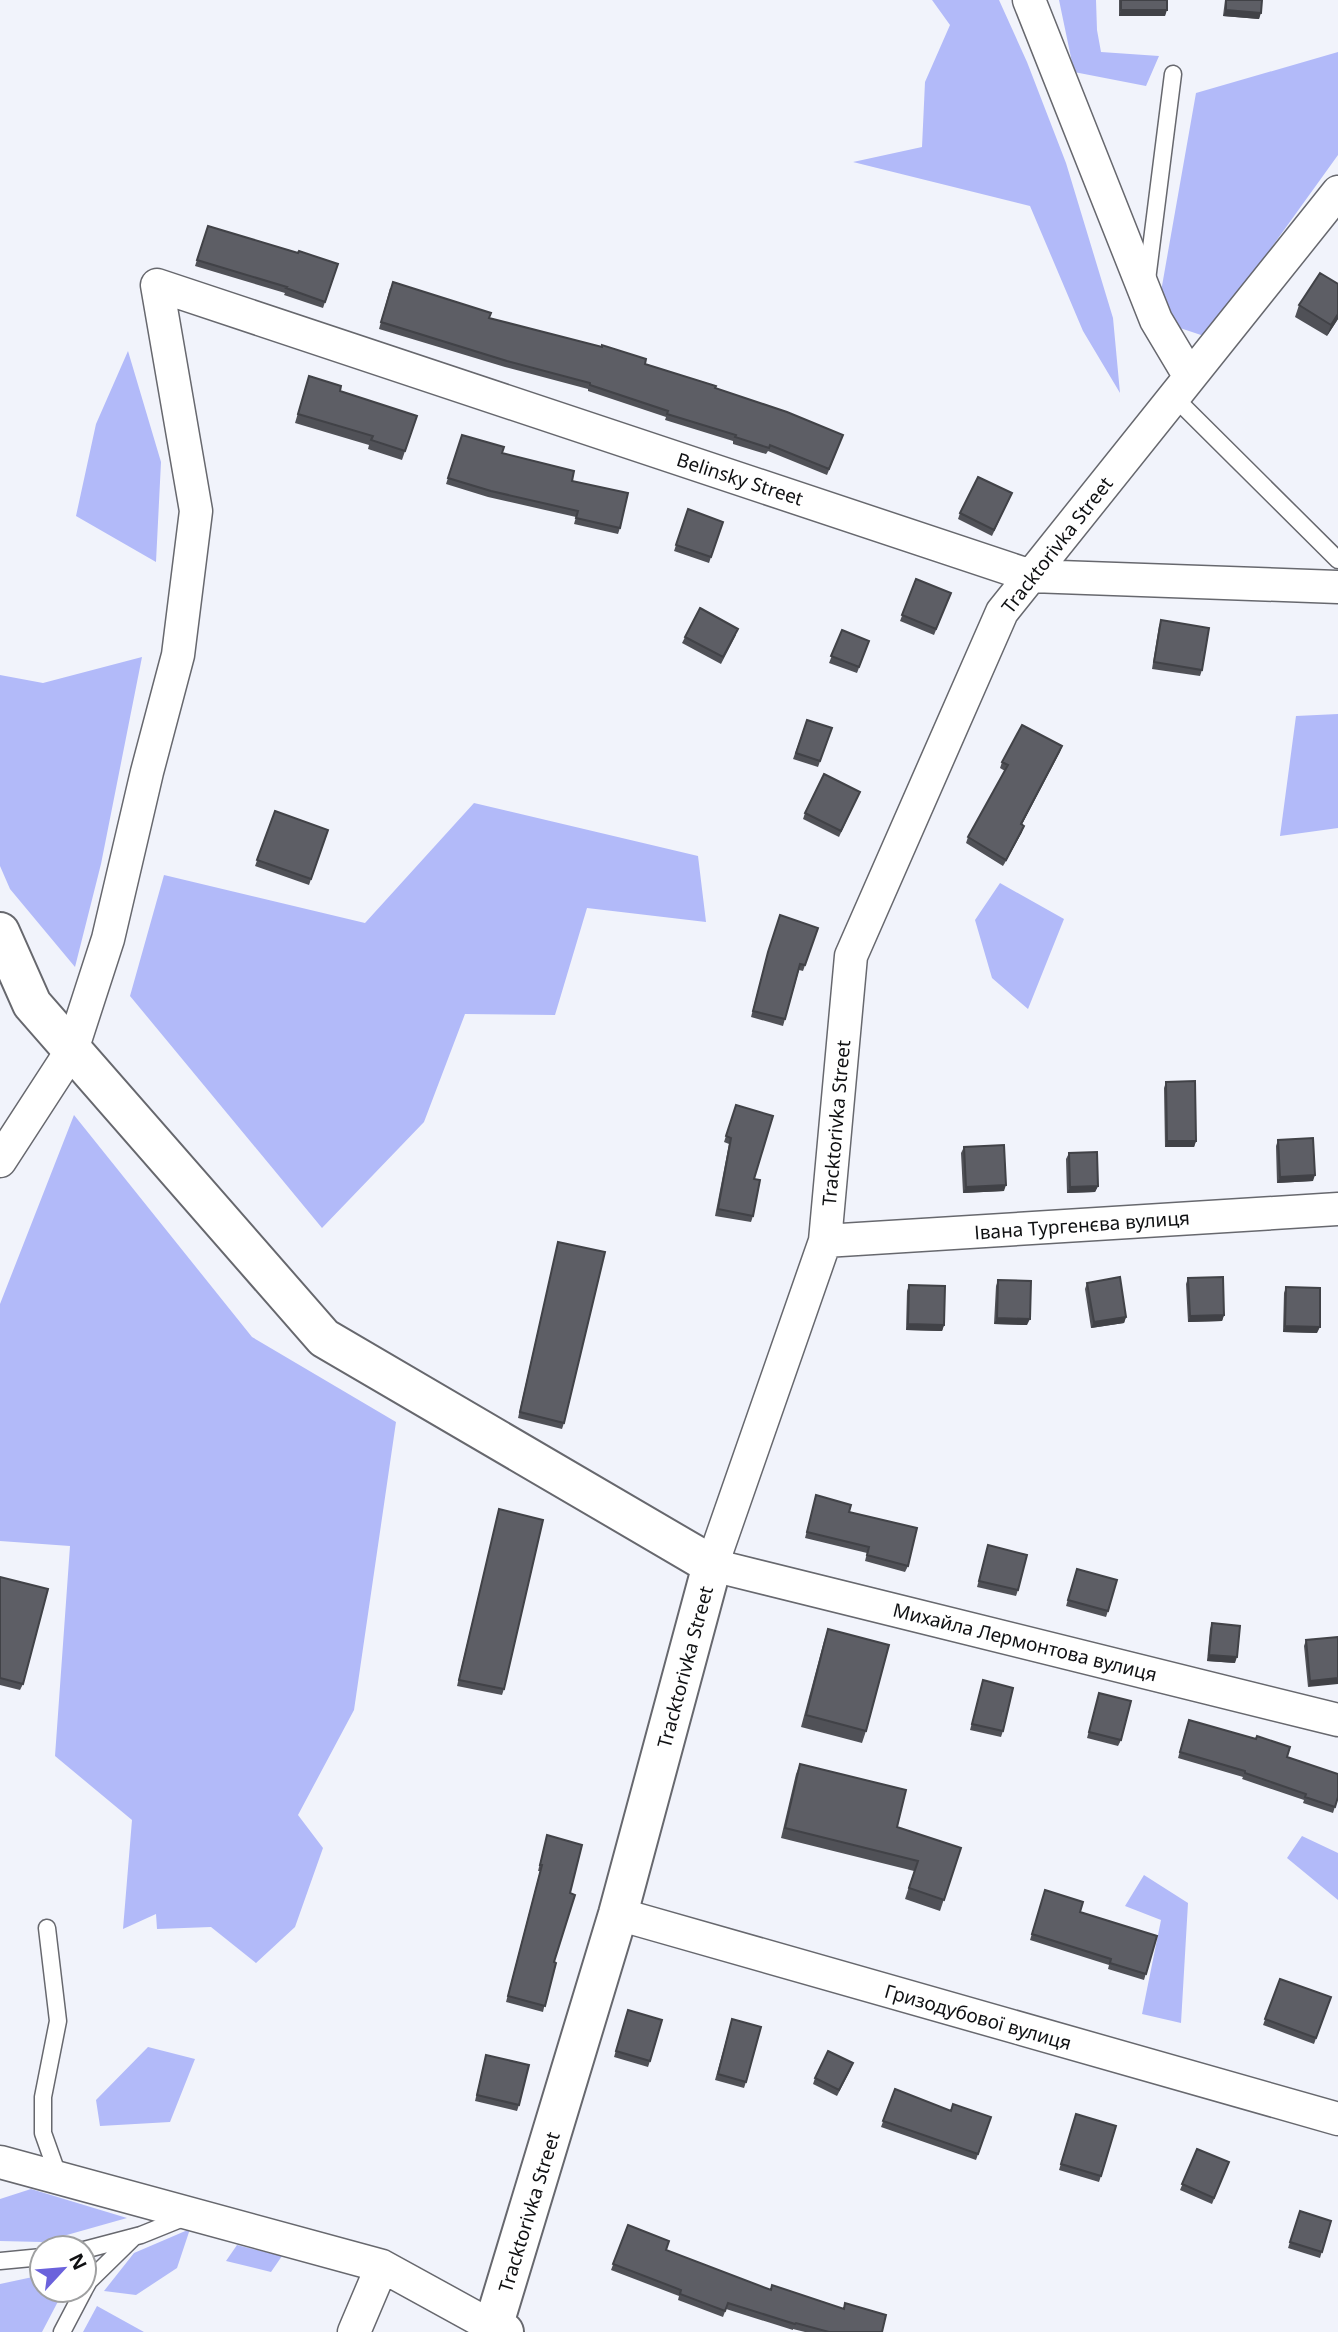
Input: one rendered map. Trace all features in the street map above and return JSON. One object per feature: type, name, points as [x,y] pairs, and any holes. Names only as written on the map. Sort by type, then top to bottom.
[{"type":"main road","points":[[0,932],[32,1004],[324,1338],[712,1565]]},
{"type":"main road","name":"Tracktorivka Street","points":[[498,2329],[618,1914],[712,1565]]},
{"type":"street","points":[[1029,0],[1182,387]]},
{"type":"street","name":"Tracktorivka Street","points":[[712,1565],[825,1241],[851,956],[1002,612],[1338,192]]},
{"type":"street","name":"Belinsky Street","points":[[72,1050],[108,939],[178,655],[196,511],[157,285],[1031,576],[1338,587]]},
{"type":"street","points":[[0,1161],[72,1050]]},
{"type":"street","name":"Івана Тургенєва вулиця","points":[[825,1241],[1338,1209]]},
{"type":"street","name":"Михайла Лермонтова вулиця","points":[[712,1565],[1338,1720]]},
{"type":"street","name":"Гризодубової вулиця","points":[[618,1914],[1338,2119]]},
{"type":"street","points":[[0,2162],[382,2266],[498,2329]]},
{"type":"street","points":[[354,2332],[382,2266]]},
{"type":"lane","points":[[1145,293],[1173,74]]},
{"type":"lane","points":[[1182,387],[1338,560]]},
{"type":"lane","points":[[47,1928],[58,2021],[43,2097],[43,2133],[59,2178]]},
{"type":"lane","points":[[98,2246],[135,2236],[193,2214]]},
{"type":"lane","points":[[98,2272],[135,2236]]},
{"type":"lane","points":[[0,2261],[28,2258]]},
{"type":"lane","points":[[62,2332],[77,2304]]},
{"type":"shaded area","points":[[932,0],[999,0],[1027,62],[1066,163],[1113,318],[1120,393],[1083,331],[1030,206],[853,162],[922,147],[925,82],[950,25]]},
{"type":"shaded area","points":[[1059,0],[1096,0],[1101,52],[1159,56],[1146,86],[1074,72]]},
{"type":"shaded area","points":[[1338,52],[1338,155],[1207,337],[1156,320],[1196,93]]},
{"type":"shaded area","points":[[128,351],[161,462],[156,562],[76,516],[96,424]]},
{"type":"shaded area","points":[[142,657],[101,864],[75,967],[10,889],[0,866],[0,675],[43,683]]},
{"type":"shaded area","points":[[1338,714],[1338,828],[1280,836],[1296,716]]},
{"type":"shaded area","points":[[474,803],[698,856],[706,922],[587,908],[555,1015],[465,1014],[424,1122],[322,1228],[130,996],[164,875],[365,923]]},
{"type":"shaded area","points":[[1000,883],[1064,919],[1028,1009],[992,978],[975,920]]},
{"type":"shaded area","points":[[74,1115],[252,1337],[396,1422],[354,1710],[298,1815],[323,1848],[295,1927],[256,1963],[211,1927],[157,1929],[156,1914],[123,1929],[132,1820],[55,1756],[70,1546],[0,1541],[0,1304]]},
{"type":"shaded area","points":[[1302,1836],[1338,1853],[1338,1900],[1287,1858]]},
{"type":"shaded area","points":[[1144,1875],[1188,1903],[1181,2023],[1142,2014],[1161,1920],[1125,1906]]},
{"type":"shaded area","points":[[148,2047],[195,2059],[170,2122],[100,2126],[96,2100]]},
{"type":"shaded area","points":[[31,2189],[127,2218],[70,2234],[28,2234],[28,2242],[0,2241],[0,2199]]},
{"type":"shaded area","points":[[190,2229],[177,2268],[136,2295],[104,2291],[134,2253]]},
{"type":"shaded area","points":[[237,2245],[282,2256],[271,2272],[226,2261]]},
{"type":"shaded area","points":[[28,2278],[28,2304],[57,2304],[42,2332],[0,2332],[0,2284]]},
{"type":"shaded area","points":[[97,2306],[144,2332],[83,2332]]},
{"type":"building","points":[[1121,0],[1167,0],[1167,10],[1121,10]]},
{"type":"building","points":[[1226,0],[1262,0],[1261,13],[1226,10]]},
{"type":"building","points":[[208,226],[338,264],[325,302],[287,287],[197,260]]},
{"type":"building","points":[[1320,273],[1338,284],[1338,314],[1331,325],[1299,305]]},
{"type":"building","points":[[393,282],[491,313],[489,318],[602,345],[646,359],[645,364],[716,386],[715,388],[787,412],[843,435],[829,469],[770,445],[769,448],[667,414],[668,411],[590,383],[507,361],[381,322]]},
{"type":"building","points":[[309,376],[341,386],[340,391],[417,416],[405,451],[371,440],[373,436],[298,414]]},
{"type":"building","points":[[462,435],[504,447],[502,453],[574,471],[572,481],[628,493],[620,528],[576,518],[578,511],[448,478]]},
{"type":"building","points":[[978,477],[1012,493],[994,530],[960,513]]},
{"type":"building","points":[[688,509],[723,522],[711,557],[676,545]]},
{"type":"building","points":[[916,579],[951,593],[936,629],[902,615]]},
{"type":"building","points":[[700,608],[738,629],[723,657],[685,637]]},
{"type":"building","points":[[1161,620],[1209,628],[1202,670],[1154,662]]},
{"type":"building","points":[[842,630],[869,641],[859,667],[831,656]]},
{"type":"building","points":[[807,720],[832,728],[820,761],[796,753]]},
{"type":"building","points":[[1022,725],[1062,746],[1021,824],[1024,826],[1006,860],[968,837],[1008,765],[1002,762]]},
{"type":"building","points":[[824,774],[860,792],[841,831],[805,813]]},
{"type":"building","points":[[275,811],[328,830],[311,879],[257,860]]},
{"type":"building","points":[[780,915],[818,928],[805,965],[800,964],[785,1019],[753,1011]]},
{"type":"building","points":[[1195,1081],[1196,1141],[1167,1141],[1166,1082]]},
{"type":"building","points":[[736,1105],[773,1116],[754,1179],[760,1180],[753,1216],[718,1209],[731,1138],[726,1136]]},
{"type":"building","points":[[1313,1138],[1315,1175],[1280,1177],[1278,1140]]},
{"type":"building","points":[[1004,1145],[1006,1185],[966,1187],[964,1147]]},
{"type":"building","points":[[1097,1152],[1098,1186],[1070,1187],[1069,1153]]},
{"type":"building","points":[[558,1242],[605,1252],[564,1423],[520,1412]]},
{"type":"building","points":[[1120,1277],[1126,1317],[1094,1322],[1087,1283]]},
{"type":"building","points":[[1223,1277],[1224,1315],[1190,1316],[1188,1278]]},
{"type":"building","points":[[998,1280],[1031,1281],[1030,1319],[997,1318]]},
{"type":"building","points":[[909,1285],[945,1286],[944,1325],[908,1324]]},
{"type":"building","points":[[1286,1287],[1320,1288],[1320,1327],[1285,1326]]},
{"type":"building","points":[[816,1495],[851,1505],[849,1512],[917,1528],[908,1566],[867,1555],[869,1547],[807,1532]]},
{"type":"building","points":[[499,1509],[543,1520],[504,1689],[459,1680]]},
{"type":"building","points":[[988,1545],[1027,1555],[1018,1590],[979,1581]]},
{"type":"building","points":[[1077,1569],[1117,1580],[1108,1611],[1068,1600]]},
{"type":"building","points":[[0,1577],[48,1589],[23,1684],[0,1678]]},
{"type":"building","points":[[1212,1623],[1240,1626],[1237,1657],[1209,1655]]},
{"type":"building","points":[[828,1629],[889,1645],[866,1731],[806,1715]]},
{"type":"building","points":[[1338,1637],[1338,1678],[1310,1681],[1306,1640]]},
{"type":"building","points":[[983,1680],[1013,1688],[1003,1731],[972,1724]]},
{"type":"building","points":[[1099,1693],[1131,1701],[1121,1740],[1089,1732]]},
{"type":"building","points":[[1189,1720],[1256,1739],[1257,1736],[1290,1747],[1287,1757],[1338,1774],[1335,1807],[1245,1771],[1180,1752]]},
{"type":"building","points":[[800,1764],[906,1790],[897,1827],[961,1848],[944,1900],[909,1888],[918,1861],[785,1828]]},
{"type":"building","points":[[547,1835],[582,1845],[570,1893],[575,1895],[554,1962],[556,1963],[545,2006],[508,1996],[542,1865]]},
{"type":"building","points":[[1045,1890],[1083,1902],[1080,1912],[1157,1936],[1146,1974],[1110,1963],[1111,1959],[1032,1934]]},
{"type":"building","points":[[1280,1979],[1331,1997],[1316,2038],[1265,2019]]},
{"type":"building","points":[[628,2010],[662,2020],[650,2061],[616,2051]]},
{"type":"building","points":[[732,2019],[761,2027],[746,2082],[718,2074]]},
{"type":"building","points":[[828,2051],[853,2063],[839,2090],[815,2078]]},
{"type":"building","points":[[486,2055],[529,2065],[519,2105],[477,2095]]},
{"type":"building","points":[[895,2089],[951,2111],[953,2104],[991,2117],[978,2154],[883,2121]]},
{"type":"building","points":[[1076,2114],[1116,2126],[1101,2176],[1061,2164]]},
{"type":"building","points":[[1197,2149],[1229,2162],[1214,2198],[1182,2184]]},
{"type":"building","points":[[1300,2211],[1331,2221],[1322,2252],[1290,2242]]},
{"type":"building","points":[[628,2225],[669,2241],[666,2250],[771,2290],[772,2285],[844,2309],[845,2303],[886,2315],[882,2332],[829,2332],[728,2303],[725,2311],[680,2294],[681,2290],[613,2264]]}]
